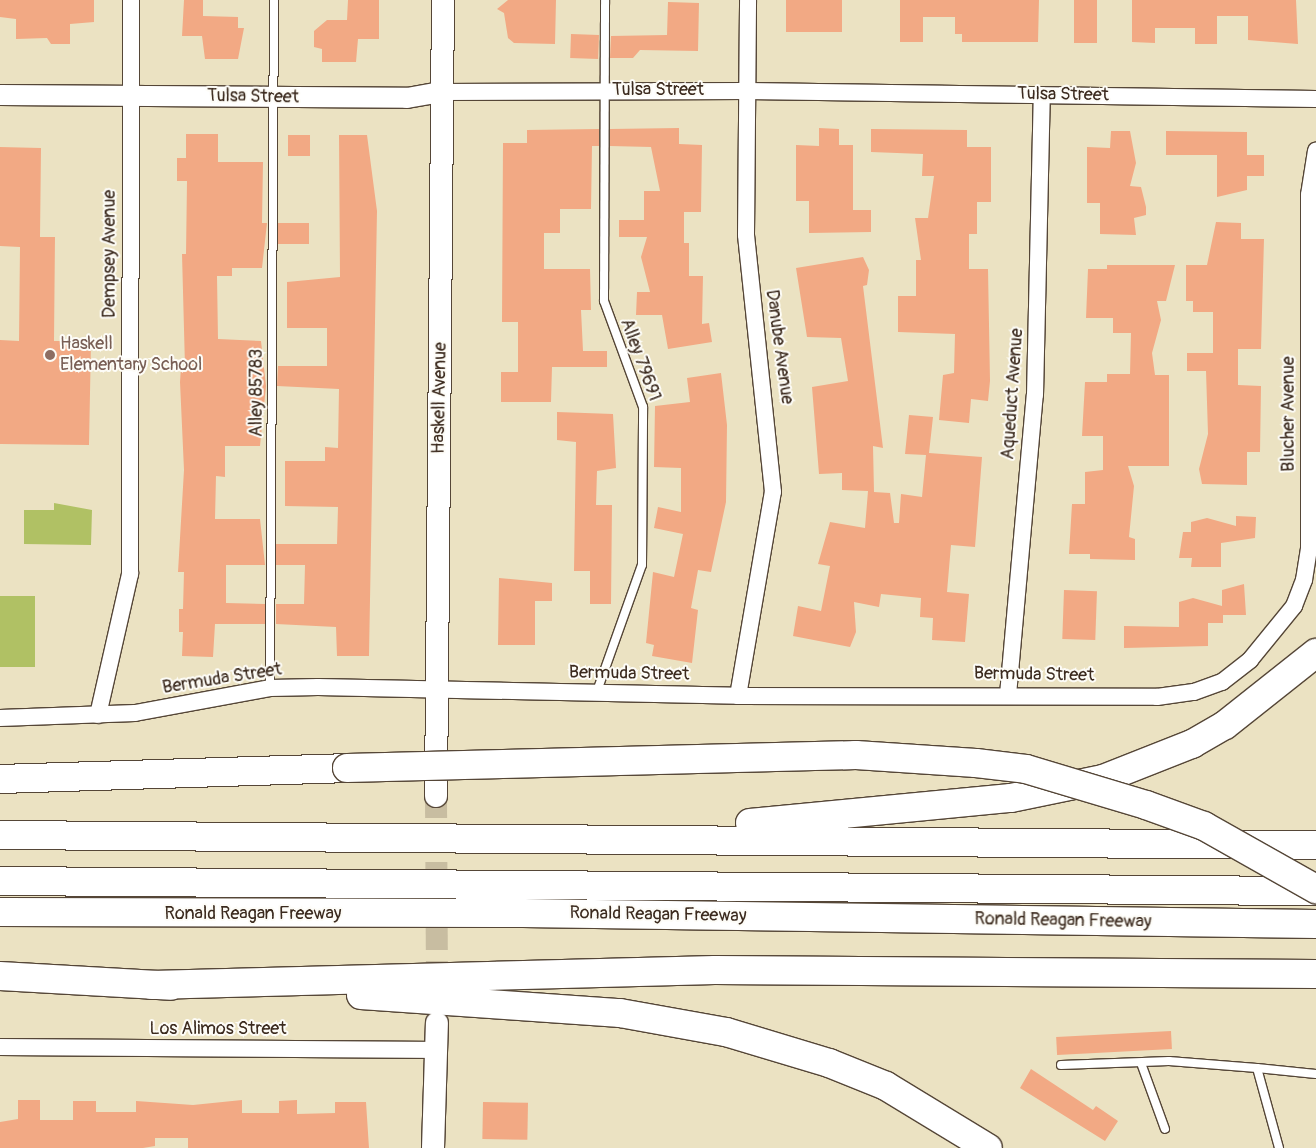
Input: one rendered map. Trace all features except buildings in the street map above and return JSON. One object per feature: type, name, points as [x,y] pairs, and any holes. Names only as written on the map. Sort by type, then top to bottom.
[{"type":"highway","points":[[608,837],[1011,798],[1103,779],[1192,744],[1225,725],[1316,653]]},
{"type":"highway","points":[[0,778],[856,755],[976,763],[1026,769],[1146,804],[1204,826],[1316,890]]},
{"type":"highway","points":[[0,835],[608,837],[1316,845]]},
{"type":"highway","points":[[0,881],[1316,890]]},
{"type":"highway","name":"Ronald Reagan Freeway","points":[[0,912],[523,913],[1316,924]]},
{"type":"highway","points":[[152,985],[715,970],[1316,974]]},
{"type":"highway","points":[[0,976],[568,1008],[674,1021],[829,1062],[886,1086],[988,1148]]},
{"type":"main road","name":"Haskell Avenue","points":[[436,796],[443,0]]},
{"type":"main road","points":[[433,1148],[437,1023]]},
{"type":"street","name":"Dempsey Avenue","points":[[98,715],[130,574],[131,0]]},
{"type":"street","name":"Danube Avenue","points":[[738,696],[774,492],[770,428],[750,293],[747,90],[748,0]]},
{"type":"street","name":"Tulsa Street","points":[[0,95],[407,98],[441,92],[747,90],[1316,99]]},
{"type":"street","name":"Aqueduct Avenue","points":[[1008,694],[1035,395],[1042,95]]},
{"type":"street","name":"Blucher Avenue","points":[[1250,660],[1294,606],[1309,549],[1309,195],[1316,151]]},
{"type":"street","name":"Bermuda Street","points":[[0,718],[136,713],[270,688],[437,688],[596,694],[738,696],[1008,694],[1157,697],[1194,692],[1222,682],[1250,660]]},
{"type":"street","name":"Los Alimos Street","points":[[0,1047],[435,1050]]},
{"type":"lane","name":"Alley 85783","points":[[270,688],[274,0]]},
{"type":"lane","name":"Alley 79691","points":[[596,694],[642,565],[643,407],[604,301],[605,0]]},
{"type":"lane","points":[[1141,1062],[1165,1128]]},
{"type":"lane","points":[[1061,1065],[1141,1062],[1257,1068],[1316,1074]]},
{"type":"lane","points":[[1257,1068],[1280,1148]]},
{"type":"green space","points":[[54,503],[92,510],[91,545],[24,544],[24,510],[54,510]]},
{"type":"green space","points":[[0,596],[35,596],[35,667],[0,667]]},
{"type":"tunnel","points":[[436,796],[437,994]]},
{"type":"place","name":"Haskell Elementary School","points":[[50,355]]}]
